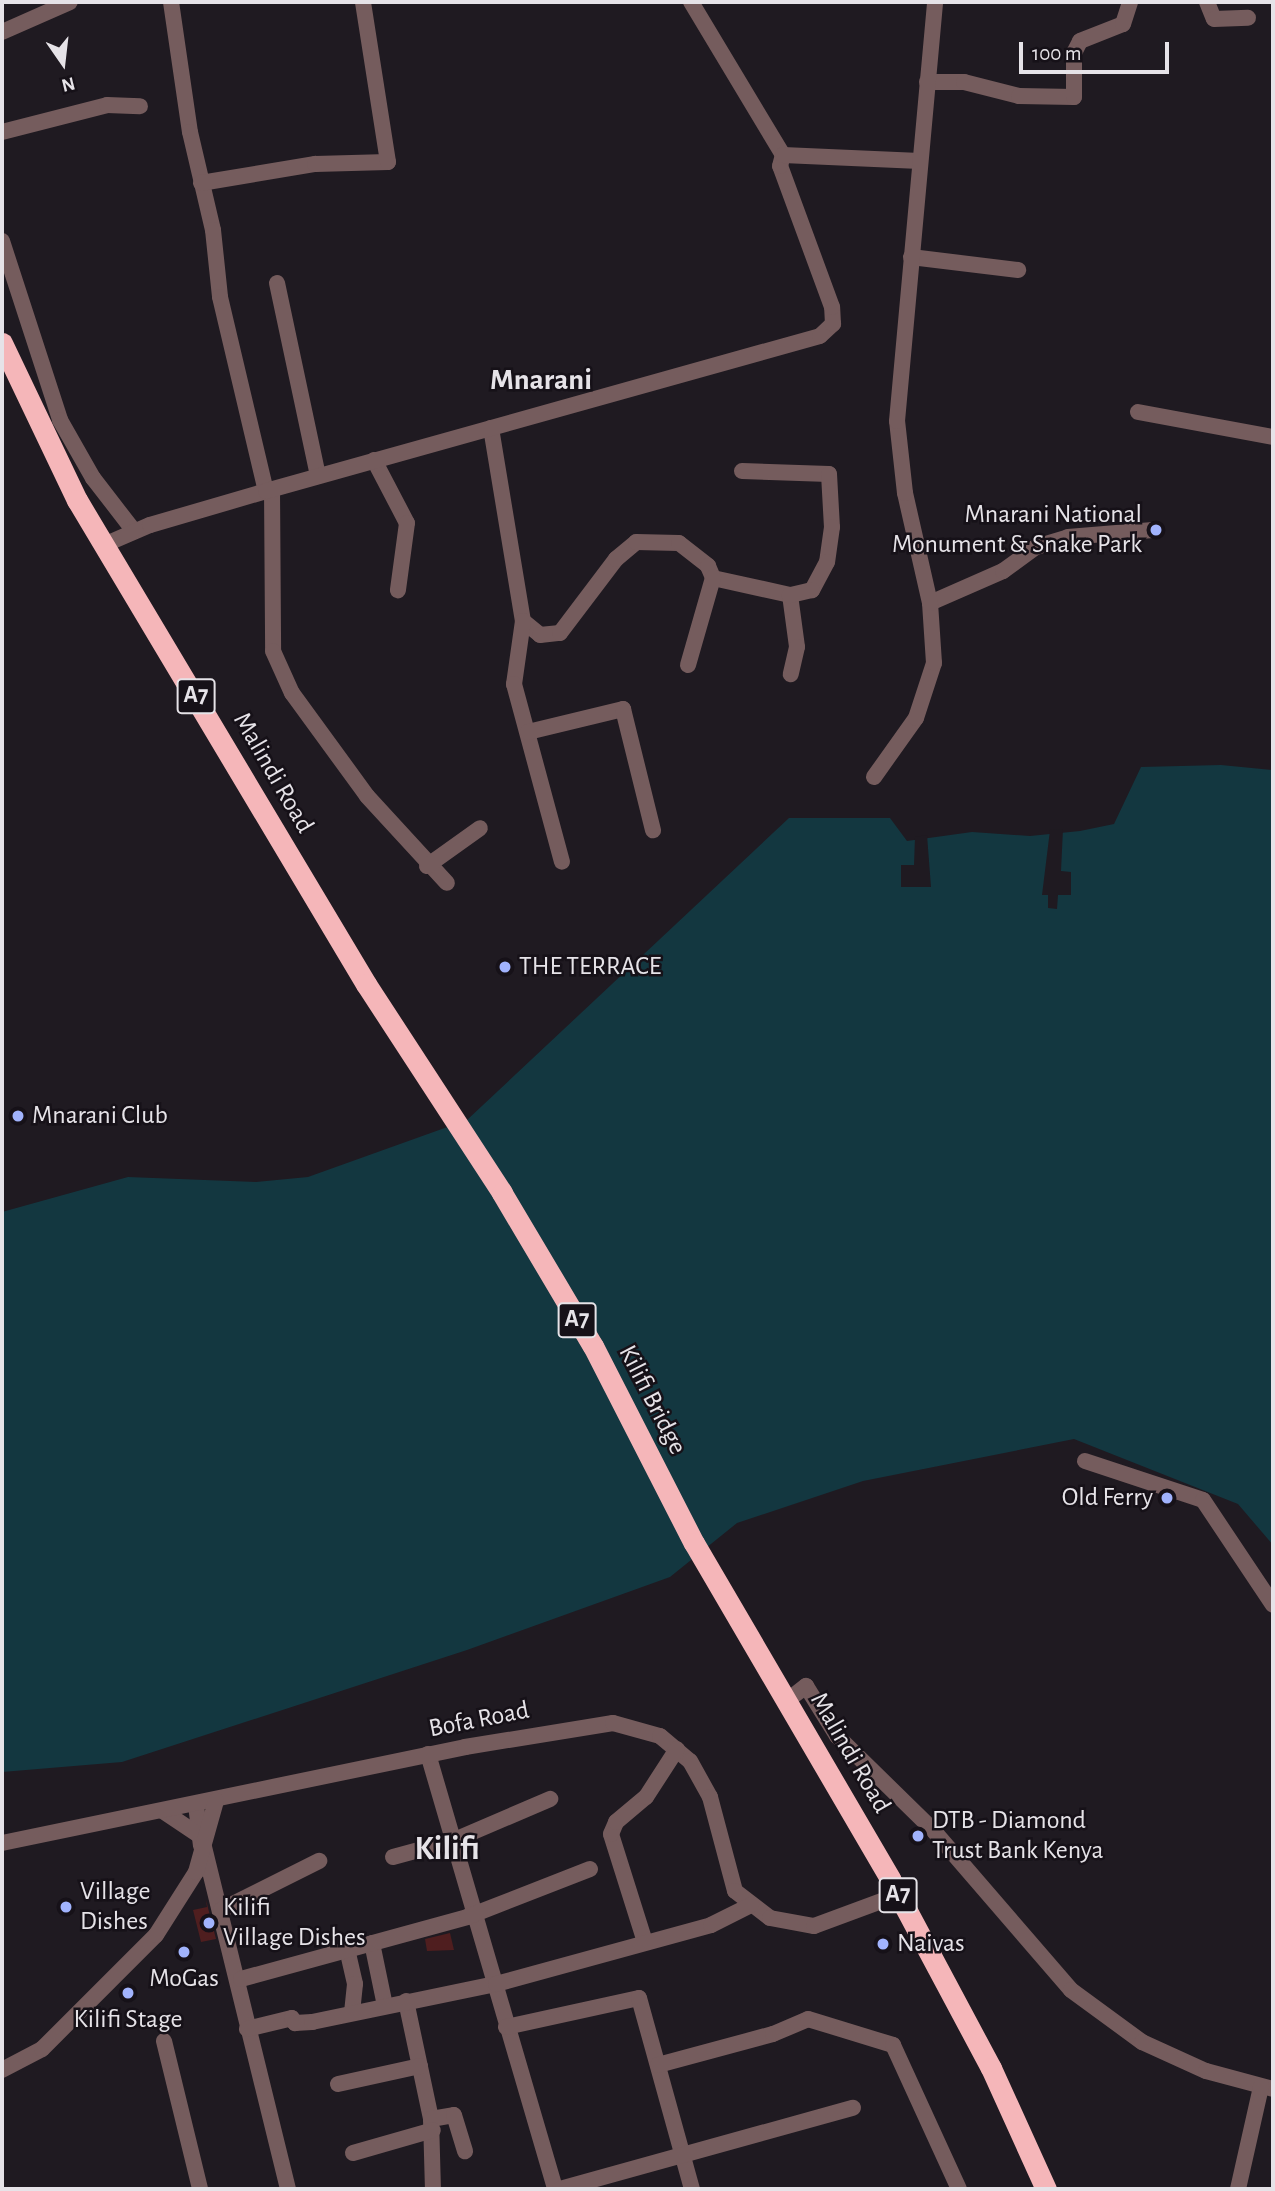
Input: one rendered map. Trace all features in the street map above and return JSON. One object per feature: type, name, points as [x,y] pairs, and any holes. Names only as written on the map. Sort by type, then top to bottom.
[{"type":"highway","name":"Malindi Road","points":[[2,343],[78,500],[402,1042]]},
{"type":"highway","name":"Kilifi Bridge","points":[[402,1042],[593,1346],[734,1609]]},
{"type":"highway","name":"Malindi Road","points":[[734,1609],[894,1887],[991,2068],[1046,2189]]},
{"type":"street","points":[[2,32],[70,2]]},
{"type":"street","points":[[171,2],[201,183],[213,230],[220,297],[269,490],[273,651],[292,693],[427,866],[447,883]]},
{"type":"street","points":[[201,183],[315,164],[388,162],[363,2]]},
{"type":"street","points":[[106,544],[134,531],[269,490],[809,340],[830,329],[832,307],[780,166],[783,155],[691,2]]},
{"type":"street","points":[[874,777],[905,738],[930,685],[935,640],[930,603],[905,493],[897,421],[935,2]]},
{"type":"street","points":[[927,82],[964,82],[1019,96],[1074,97],[1074,53],[1080,41],[1123,24],[1130,2]]},
{"type":"street","points":[[1207,2],[1214,19],[1248,18]]},
{"type":"street","points":[[2,132],[107,105],[140,106]]},
{"type":"street","points":[[783,155],[920,161]]},
{"type":"street","points":[[2,241],[60,420],[93,478],[134,531]]},
{"type":"street","points":[[911,257],[1018,270]]},
{"type":"street","points":[[277,283],[318,476]]},
{"type":"street","points":[[1138,412],[1273,437]]},
{"type":"street","points":[[491,428],[523,621],[514,684],[562,863]]},
{"type":"street","points":[[374,460],[407,523],[397,590]]},
{"type":"street","points":[[713,578],[790,595],[813,590],[827,562],[832,527],[829,474],[742,471]]},
{"type":"street","points":[[930,603],[1003,571],[1046,544],[1068,537],[1153,530]]},
{"type":"street","points":[[523,621],[540,635],[560,633],[577,618],[616,559],[636,542],[679,543],[708,566],[713,578],[688,665]]},
{"type":"street","points":[[790,595],[797,647],[791,674]]},
{"type":"street","points":[[528,732],[623,709],[653,830]]},
{"type":"street","points":[[427,866],[480,828]]},
{"type":"street","points":[[1085,1461],[1203,1500],[1273,1605]]},
{"type":"street","points":[[788,1700],[806,1686],[837,1736],[933,1830],[1070,1990],[1142,2042],[1206,2071],[1267,2088],[1238,2189]]},
{"type":"street","name":"Bofa Road","points":[[2,1843],[216,1801],[428,1754],[613,1723],[660,1736],[677,1749],[704,1783],[730,1880],[751,1905],[796,1926],[829,1923],[856,1911],[894,1887]]},
{"type":"street","points":[[645,1942],[611,1834],[616,1822],[641,1804],[677,1749]]},
{"type":"street","points":[[428,1754],[496,1984],[506,2027],[558,2189],[853,2108]]},
{"type":"street","points":[[2,2070],[42,2049],[156,1935],[204,1843],[236,1795]]},
{"type":"street","points":[[393,1857],[452,1841],[550,1799]]},
{"type":"street","points":[[204,1843],[216,1801]]},
{"type":"street","points":[[196,1805],[241,1979],[247,2029],[288,2189]]},
{"type":"street","points":[[163,1811],[204,1843]]},
{"type":"street","points":[[221,1910],[319,1861]]},
{"type":"street","points":[[241,1979],[473,1912],[590,1868]]},
{"type":"street","points":[[247,2029],[292,2018],[300,2024],[496,1984],[711,1926],[751,1905]]},
{"type":"street","points":[[372,1943],[386,2006]]},
{"type":"street","points":[[346,1949],[355,1984],[352,2013]]},
{"type":"street","points":[[506,2027],[636,1997],[684,2154],[692,2189]]},
{"type":"street","points":[[407,2001],[432,2125],[433,2189]]},
{"type":"street","points":[[658,2065],[774,2034],[808,2018],[893,2045],[959,2189]]},
{"type":"street","points":[[164,2041],[200,2189]]},
{"type":"street","points":[[338,2084],[420,2066]]},
{"type":"street","points":[[353,2153],[454,2115],[465,2151]]},
{"type":"water","points":[[1221,765],[1273,770],[1273,1545],[1238,1504],[1074,1439],[863,1481],[737,1523],[670,1577],[467,1650],[122,1762],[2,1772],[2,1212],[128,1177],[256,1182],[308,1177],[467,1120],[789,818],[890,818],[907,841],[972,832],[1030,836],[1080,831],[1114,824],[1141,767]]},
{"type":"pier","points":[[1063,829],[1061,871],[1071,872],[1071,895],[1058,895],[1057,909],[1048,908],[1048,895],[1042,895],[1050,830]]},
{"type":"pier","points":[[927,835],[931,887],[901,887],[901,865],[914,865],[915,837]]},
{"type":"building","points":[[206,1900],[216,1939],[201,1942],[193,1910],[207,1907]]},
{"type":"building","points":[[450,1933],[454,1950],[427,1951],[425,1939]]},
{"type":"place","name":"Mnarani National Monument & Snake Park","points":[[1156,530]]},
{"type":"place","name":"THE TERRACE","points":[[505,967]]},
{"type":"place","name":"Mnarani Club","points":[[18,1116]]},
{"type":"place","name":"Old Ferry","points":[[1167,1498]]},
{"type":"place","name":"DTB - Diamond Trust Bank Kenya","points":[[918,1836]]},
{"type":"place","name":"Village Dishes","points":[[66,1907]]},
{"type":"place","name":"Kilifi Village Dishes","points":[[209,1923]]},
{"type":"place","name":"Naivas","points":[[883,1944]]},
{"type":"place","name":"MoGas","points":[[184,1952]]},
{"type":"place","name":"Kilifi Stage","points":[[128,1993]]},
{"type":"district","name":"Mnarani","points":[[541,380]]},
{"type":"district","name":"Kilifi","points":[[447,1850]]}]
